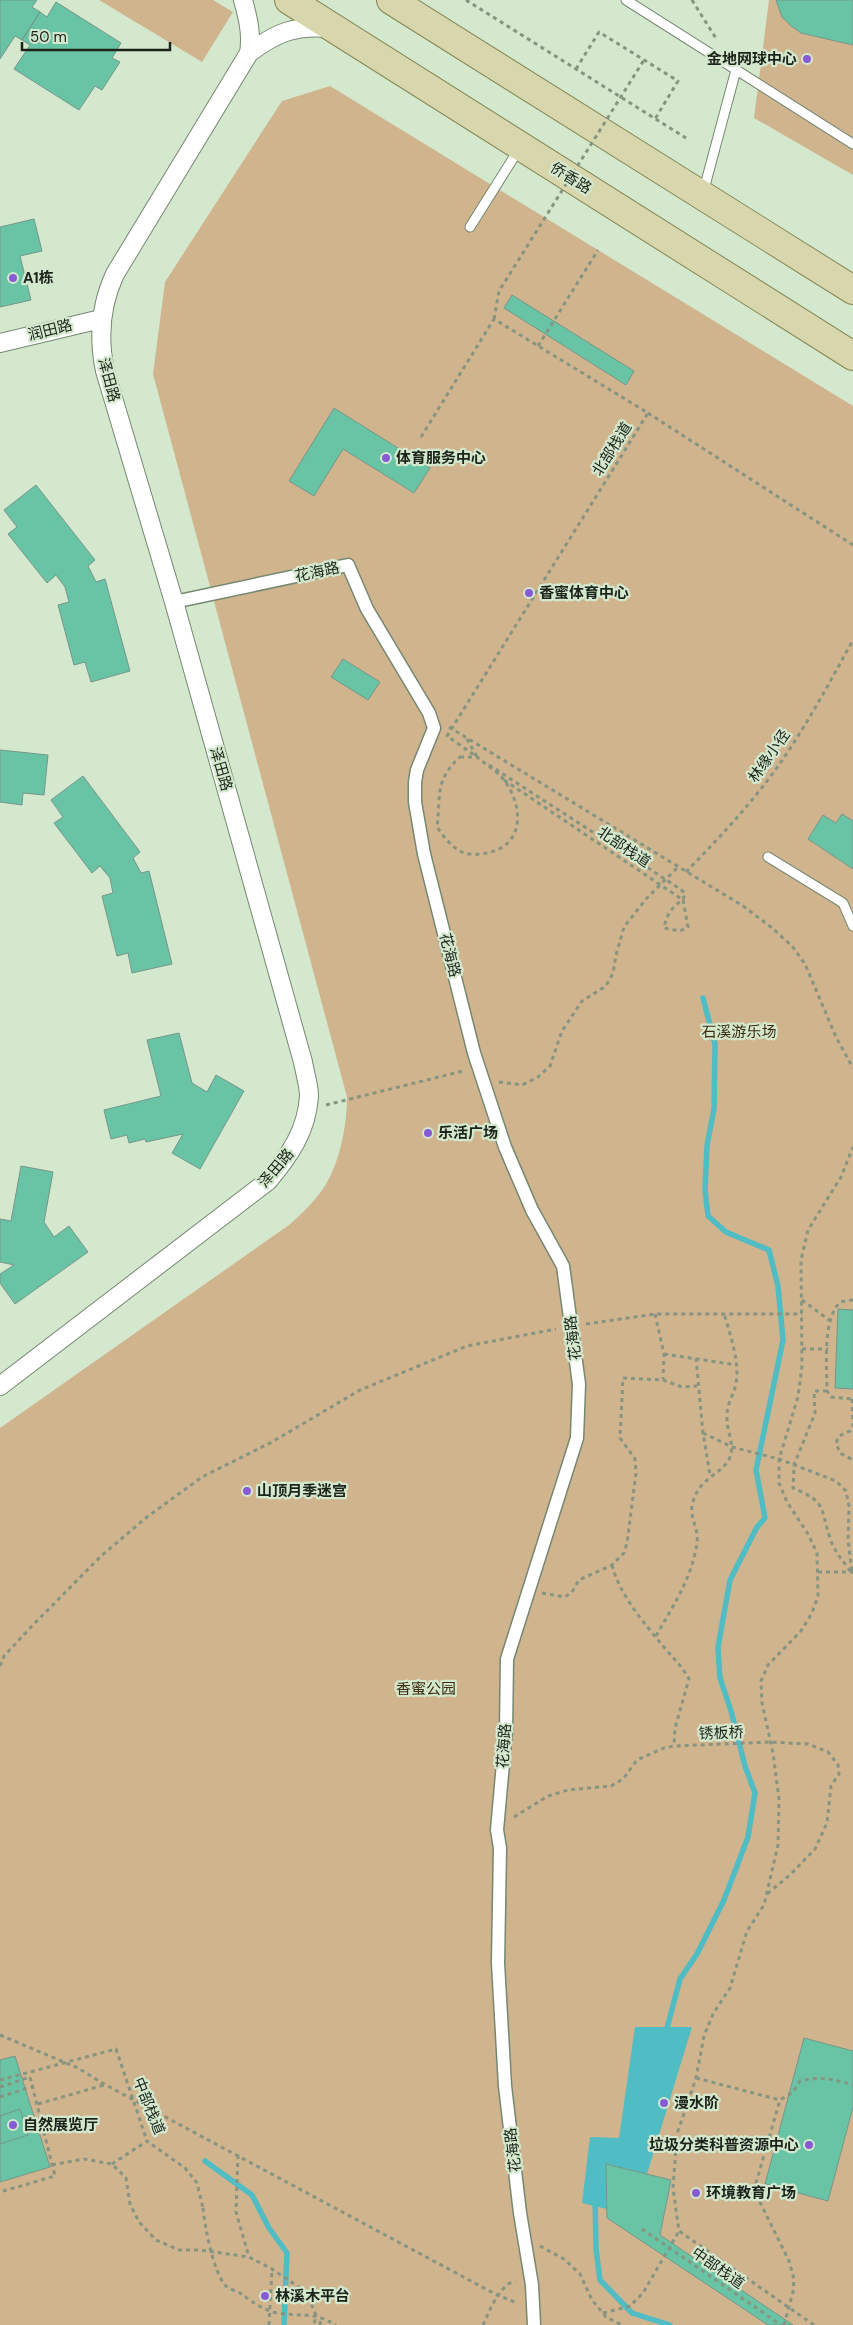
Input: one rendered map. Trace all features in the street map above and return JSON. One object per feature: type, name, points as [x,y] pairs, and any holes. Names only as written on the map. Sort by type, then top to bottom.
[{"type":"main road","name":"侨香路","points":[[289,0],[328,16],[521,146],[853,356]]},
{"type":"main road","points":[[391,0],[703,194],[853,290]]},
{"type":"street","points":[[243,0],[248,20],[249,53]]},
{"type":"street","name":"泽田路","points":[[0,1386],[268,1181],[287,1158],[302,1132],[309,1095],[303,1062],[174,602],[105,371],[101,349],[101,319],[108,290],[115,274],[249,53],[267,40],[328,16]]},
{"type":"street","name":"润田路","points":[[0,343],[101,319]]},
{"type":"street","name":"花海路","points":[[174,602],[348,565],[367,609],[429,713],[434,728],[417,770],[415,802],[424,854],[480,1071],[505,1147],[532,1210],[563,1266],[579,1384],[577,1438],[527,1589],[507,1659],[506,1730],[498,1830],[500,1848],[498,1963],[505,2086],[530,2273],[534,2325]]},
{"type":"lane","points":[[626,0],[853,144]]},
{"type":"lane","points":[[703,194],[736,70]]},
{"type":"lane","points":[[470,228],[521,146]]},
{"type":"lane","points":[[768,857],[843,902],[853,926]]},
{"type":"path","points":[[466,0],[686,138]]},
{"type":"path","points":[[692,0],[736,70]]},
{"type":"path","points":[[576,69],[599,32],[678,81],[655,119]]},
{"type":"path","points":[[420,437],[494,319],[499,291],[644,60]]},
{"type":"path","points":[[538,346],[598,250]]},
{"type":"path","name":"北部栈道","points":[[494,319],[648,413],[447,736],[477,757],[504,780],[683,900]]},
{"type":"path","points":[[648,413],[853,545]]},
{"type":"path","name":"林缘小径","points":[[686,872],[735,821],[782,760],[818,703],[853,640]]},
{"type":"path","points":[[429,713],[742,906],[770,927],[792,946],[805,964],[836,1037],[853,1068]]},
{"type":"path","points":[[467,738],[475,756],[685,893],[683,900],[688,927],[680,931],[664,928],[666,918],[676,904],[683,900]]},
{"type":"path","name":"北部栈道","points":[[477,757],[460,758],[448,769],[440,788],[436,827],[449,843],[465,853],[479,854],[493,851],[512,838],[519,814],[504,780]]},
{"type":"path","points":[[306,1110],[480,1071],[502,1083],[522,1085],[538,1077],[550,1066],[562,1031],[582,1000],[606,986],[613,973],[624,927],[646,899],[678,867]]},
{"type":"path","points":[[603,2313],[630,2306],[643,2293],[679,2232],[674,2201],[673,2166],[677,2134],[696,2078],[704,2036],[714,2014],[730,1988],[747,1931],[764,1905],[778,1845],[779,1799],[762,1703],[761,1681],[768,1665],[801,1631],[812,1613],[818,1596],[817,1553],[808,1534],[787,1502],[779,1483],[779,1459],[798,1397],[802,1349],[801,1260],[808,1230],[841,1177],[853,1148]]},
{"type":"path","points":[[801,1300],[829,1320]]},
{"type":"path","points":[[853,1300],[840,1302],[833,1309],[829,1320],[827,1391],[831,1397],[852,1399],[853,1425],[850,1431],[839,1436],[836,1443],[840,1453],[853,1460]]},
{"type":"path","points":[[656,1636],[686,1584],[697,1544],[697,1528],[692,1518],[692,1507],[697,1490],[710,1476],[724,1466],[730,1458],[732,1447],[726,1418],[727,1403],[733,1394],[737,1366],[724,1313]]},
{"type":"path","points":[[655,1314],[664,1354],[663,1380]]},
{"type":"path","points":[[0,1666],[4,1656],[32,1626],[101,1556],[146,1517],[202,1477],[272,1442],[360,1390],[467,1346],[572,1326],[655,1314],[802,1314]]},
{"type":"path","points":[[802,1349],[828,1349]]},
{"type":"path","points":[[664,1354],[737,1366]]},
{"type":"path","points":[[696,1358],[697,1386],[702,1410],[703,1434],[710,1476]]},
{"type":"path","points":[[527,1589],[565,1597],[572,1592],[579,1580],[612,1565],[624,1552],[627,1543],[636,1459],[620,1438],[623,1378],[663,1380],[682,1387],[697,1386]]},
{"type":"path","points":[[827,1391],[814,1391],[815,1413],[794,1465],[794,1488],[808,1494],[820,1505],[827,1520],[830,1538],[836,1552],[852,1572]]},
{"type":"path","points":[[703,1434],[732,1447],[779,1459],[826,1475],[836,1481],[846,1491],[849,1506],[848,1540],[852,1572]]},
{"type":"path","points":[[612,1565],[615,1578],[656,1636],[684,1669],[689,1679],[674,1728],[674,1746]]},
{"type":"path","points":[[852,1572],[853,1567]]},
{"type":"path","points":[[818,1572],[852,1572]]},
{"type":"path","name":"锈板桥","points":[[498,1830],[518,1814],[548,1796],[568,1790],[611,1786],[623,1779],[637,1760],[664,1748],[770,1742],[808,1744],[828,1752],[838,1765],[839,1774],[831,1786],[827,1823],[815,1849],[791,1874],[766,1894]]},
{"type":"path","points":[[0,2036],[78,2068],[104,2084],[497,2295]]},
{"type":"path","name":"中部栈道","points":[[0,2080],[116,2048],[148,2141],[185,2168],[197,2183],[212,2253],[226,2286],[248,2300],[277,2313],[311,2314],[336,2325]]},
{"type":"path","points":[[0,2087],[30,2077],[34,2086],[55,2176],[0,2192]]},
{"type":"path","points":[[782,2325],[788,2308],[794,2279],[789,2262],[754,2190],[780,2100],[794,2092],[800,2081],[815,2077],[835,2079],[853,2085]]},
{"type":"path","points":[[696,2078],[780,2100]]},
{"type":"path","points":[[38,2104],[104,2084]]},
{"type":"path","points":[[0,2097],[34,2086]]},
{"type":"path","points":[[112,2164],[148,2141]]},
{"type":"path","points":[[238,2155],[236,2212],[249,2258]]},
{"type":"path","points":[[52,2165],[84,2159],[112,2164],[126,2178],[130,2204],[139,2222],[156,2240],[179,2250],[200,2250],[249,2258],[272,2269],[306,2292],[316,2315],[314,2325]]},
{"type":"path","name":"中部栈道","points":[[642,2229],[782,2325]]},
{"type":"path","points":[[679,2232],[814,2325]]},
{"type":"path","points":[[524,2237],[564,2259],[580,2274],[592,2300],[606,2317],[622,2325]]},
{"type":"path","points":[[269,2325],[272,2269]]},
{"type":"path","points":[[483,2325],[497,2295],[508,2284],[530,2273]]},
{"type":"path","points":[[320,2325],[321,2318]]},
{"type":"green space","points":[[99,0],[213,0],[233,12],[202,62]]},
{"type":"green space","name":"金地网球中心","points":[[769,0],[853,0],[853,175],[754,118]]},
{"type":"green space","name":"香蜜公园","points":[[330,86],[853,406],[853,2325],[0,2325],[0,1428],[289,1225],[313,1202],[324,1188],[330,1176],[340,1150],[347,1109],[347,1097],[153,374],[165,282],[282,101]]},
{"type":"water","points":[[635,2027],[692,2027],[647,2174],[606,2164],[607,2209],[582,2203],[590,2137],[619,2138]]},
{"type":"building","points":[[0,0],[37,0],[32,7],[40,12],[22,40],[15,36],[0,59]]},
{"type":"building","points":[[776,0],[853,0],[853,45],[801,33],[782,17]]},
{"type":"building","points":[[56,2],[121,43],[112,58],[120,62],[102,90],[95,86],[79,110],[14,69],[30,45],[22,40],[40,12],[47,17]]},
{"type":"building","name":"A1栋","points":[[34,219],[42,251],[20,256],[31,300],[0,307],[0,227]]},
{"type":"building","points":[[512,295],[634,371],[626,385],[504,308]]},
{"type":"building","name":"体育服务中心","points":[[334,408],[430,468],[414,493],[343,449],[314,496],[289,481]]},
{"type":"building","points":[[36,485],[95,560],[88,566],[96,582],[105,579],[130,671],[91,682],[85,662],[74,665],[58,605],[69,602],[65,587],[56,575],[47,583],[8,534],[17,527],[4,510]]},
{"type":"building","points":[[343,659],[380,682],[368,700],[331,677]]},
{"type":"building","points":[[0,750],[48,755],[44,795],[23,793],[22,805],[0,802]]},
{"type":"building","points":[[83,776],[140,852],[133,858],[141,873],[149,871],[172,964],[132,973],[128,953],[117,956],[102,896],[113,893],[110,878],[100,866],[92,873],[54,823],[63,817],[51,800]]},
{"type":"building","points":[[842,814],[853,821],[853,869],[808,839],[823,815],[836,823]]},
{"type":"building","points":[[179,1033],[192,1083],[207,1092],[216,1075],[244,1091],[200,1169],[172,1153],[183,1134],[146,1142],[145,1139],[129,1143],[127,1135],[111,1139],[104,1110],[161,1096],[147,1040]]},
{"type":"building","points":[[21,1166],[53,1172],[44,1222],[54,1237],[69,1226],[88,1252],[15,1304],[0,1283],[0,1274],[14,1265],[0,1262],[0,1219],[11,1221]]},
{"type":"building","points":[[838,1309],[853,1310],[853,1389],[835,1388]]},
{"type":"building","name":"垃圾分类科普资源中心","points":[[804,2038],[853,2051],[853,2107],[828,2201],[765,2184]]},
{"type":"building","points":[[15,2056],[50,2167],[0,2182],[0,2060]]},
{"type":"building","name":"自然展览厅","points":[[20,2109],[28,2135],[0,2144],[0,2116]]},
{"type":"building","points":[[606,2164],[671,2180],[660,2235],[793,2325],[768,2325],[607,2218]]},
{"type":"waterway","points":[[666,2032],[680,1979],[697,1954],[724,1900],[748,1837],[755,1793],[745,1766],[731,1711],[720,1678],[718,1647],[730,1580],[757,1527],[765,1518],[756,1470],[783,1340],[778,1286],[769,1250],[726,1232],[708,1216],[705,1190],[707,1145],[714,1109],[715,1044],[703,998]]},
{"type":"waterway","points":[[205,2161],[252,2195],[269,2228],[287,2253],[284,2325]]},
{"type":"waterway","points":[[595,2198],[596,2249],[600,2280],[632,2313],[670,2325]]},
{"type":"place","name":"金地网球中心","points":[[807,59]]},
{"type":"place","name":"A1栋","points":[[13,278]]},
{"type":"place","name":"体育服务中心","points":[[386,458]]},
{"type":"place","name":"香蜜体育中心","points":[[529,593]]},
{"type":"place","name":"乐活广场","points":[[428,1133]]},
{"type":"place","name":"山顶月季迷宫","points":[[247,1491]]},
{"type":"place","name":"漫水阶","points":[[664,2103]]},
{"type":"place","name":"自然展览厅","points":[[13,2125]]},
{"type":"place","name":"垃圾分类科普资源中心","points":[[809,2145]]},
{"type":"place","name":"环境教育广场","points":[[696,2193]]},
{"type":"place","name":"林溪木平台","points":[[265,2296]]},
{"type":"park label","name":"石溪游乐场","points":[[739,1032]]}]
